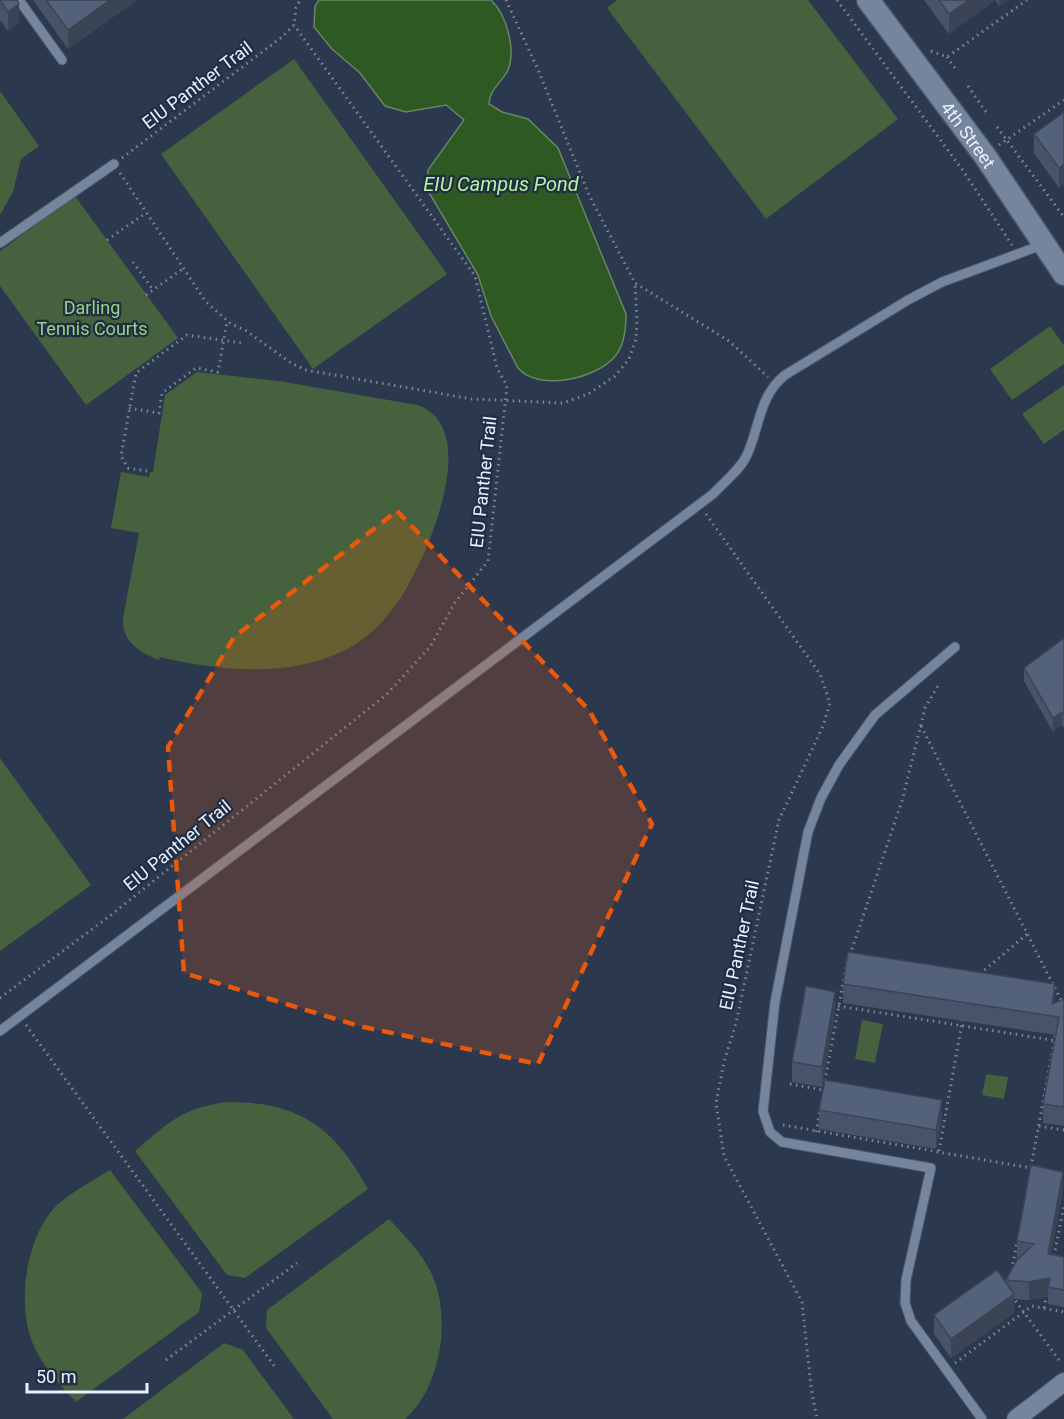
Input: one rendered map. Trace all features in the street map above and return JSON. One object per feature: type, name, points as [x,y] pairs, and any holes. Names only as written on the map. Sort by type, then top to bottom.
[{"type":"street","name":"4th Street","points":[[868,0],[985,156],[1042,245],[1064,274]]},
{"type":"street","points":[[1016,1419],[1064,1382]]},
{"type":"lane","points":[[19,0],[62,60]]},
{"type":"lane","points":[[0,243],[114,164]]},
{"type":"lane","points":[[0,1031],[699,504],[738,469],[747,455],[762,405],[774,384],[908,300],[942,282],[1042,245]]},
{"type":"lane","points":[[955,647],[875,715],[855,741],[821,798],[808,832],[775,1002],[763,1111],[770,1132],[782,1143],[932,1168],[906,1280],[905,1303],[911,1321],[982,1419]]},
{"type":"path","points":[[294,25],[296,8],[300,0]]},
{"type":"path","points":[[114,164],[206,302],[227,322],[244,330],[291,363],[306,370],[441,394],[504,402],[514,400],[534,404],[563,403],[588,394],[615,376],[629,359],[636,339],[634,283],[589,195],[506,0]]},
{"type":"path","points":[[837,0],[964,172],[1018,253]]},
{"type":"path","points":[[947,57],[1027,0]]},
{"type":"path","name":"EIU Panther Trail","points":[[0,998],[111,915],[387,694],[430,647],[454,604],[488,561],[507,386],[497,368],[475,276],[294,25],[227,80],[114,164]]},
{"type":"path","points":[[939,54],[947,57],[957,71]]},
{"type":"path","points":[[968,86],[986,112]]},
{"type":"path","points":[[995,148],[1064,100]]},
{"type":"path","points":[[997,127],[1064,217]]},
{"type":"path","points":[[107,240],[146,213]]},
{"type":"path","points":[[133,262],[153,290]]},
{"type":"path","points":[[146,295],[184,268]]},
{"type":"path","points":[[634,283],[729,341],[774,384]]},
{"type":"path","points":[[129,408],[159,412],[162,393],[196,368],[218,372],[227,322]]},
{"type":"path","points":[[147,471],[128,468],[121,456],[136,373],[187,335],[242,343]]},
{"type":"path","name":"EIU Panther Trail","points":[[699,504],[820,674],[830,703],[824,726],[779,820],[736,1023],[724,1062],[716,1103],[724,1156],[802,1302],[811,1387],[817,1419]]},
{"type":"path","points":[[822,1096],[846,965],[902,801],[925,708],[939,684]]},
{"type":"path","points":[[921,726],[1063,1002],[1060,1011]]},
{"type":"path","points":[[978,976],[1027,934]]},
{"type":"path","points":[[846,965],[857,967]]},
{"type":"path","points":[[1050,999],[1063,1002]]},
{"type":"path","points":[[838,1006],[1064,1042]]},
{"type":"path","points":[[20,1016],[275,1367]]},
{"type":"path","points":[[939,1151],[964,1016]]},
{"type":"path","points":[[783,1125],[1031,1168],[1056,1030]]},
{"type":"path","points":[[790,1084],[823,1090]]},
{"type":"path","points":[[816,1131],[820,1107]]},
{"type":"path","points":[[934,1116],[945,1118]]},
{"type":"path","points":[[1039,1126],[1064,1130]]},
{"type":"path","points":[[1054,1258],[1064,1205]]},
{"type":"path","points":[[1011,1275],[1018,1239]]},
{"type":"path","points":[[1014,1262],[1023,1264]]},
{"type":"path","points":[[166,1360],[297,1263]]},
{"type":"path","points":[[1044,1308],[1048,1288]]},
{"type":"path","points":[[1007,1289],[1059,1360]]},
{"type":"path","points":[[946,1370],[1032,1306],[1064,1312]]},
{"type":"highlighted area","points":[[397,511],[589,710],[652,824],[538,1064],[359,1026],[184,973],[168,747],[234,637]]},
{"type":"green space","points":[[617,0],[808,0],[898,119],[766,219],[607,8]]},
{"type":"green space","points":[[294,59],[447,274],[313,369],[161,154]]},
{"type":"green space","points":[[0,91],[39,146],[21,159],[13,192],[0,215]]},
{"type":"green space","name":"Darling Tennis Courts","points":[[75,196],[178,338],[86,405],[0,286],[0,251]]},
{"type":"green space","points":[[1050,326],[1064,345],[1064,364],[1012,400],[990,369]]},
{"type":"green space","points":[[197,372],[279,381],[417,405],[437,418],[447,440],[448,468],[443,499],[433,531],[407,587],[395,606],[377,627],[356,644],[310,663],[260,669],[234,669],[160,657],[159,660],[139,650],[129,640],[123,626],[123,618],[139,533],[111,528],[121,472],[149,477],[150,472],[153,472],[165,395]]},
{"type":"green space","points":[[1064,385],[1064,430],[1044,444],[1022,414]]},
{"type":"green space","points":[[0,758],[91,885],[0,951]]},
{"type":"green space","points":[[862,1020],[883,1024],[875,1063],[855,1059]]},
{"type":"green space","points":[[986,1074],[1008,1077],[1004,1099],[982,1095]]},
{"type":"green space","points":[[227,1102],[274,1107],[294,1113],[311,1122],[341,1149],[368,1189],[245,1278],[227,1275],[135,1151],[157,1132],[187,1112]]},
{"type":"green space","points":[[110,1170],[202,1293],[199,1312],[76,1402],[46,1368],[33,1344],[25,1310],[27,1271],[31,1252],[46,1218],[57,1205]]},
{"type":"green space","points":[[389,1219],[425,1261],[438,1294],[442,1332],[434,1372],[427,1390],[405,1419],[333,1419],[266,1328],[267,1310]]},
{"type":"green space","points":[[224,1343],[243,1350],[294,1419],[123,1419]]},
{"type":"water","name":"EIU Campus Pond","points":[[319,0],[491,0],[497,7],[509,34],[511,54],[507,72],[493,91],[489,104],[502,112],[528,119],[558,148],[626,314],[623,341],[616,355],[607,363],[596,371],[582,376],[553,381],[527,375],[518,368],[491,316],[478,275],[428,191],[428,170],[464,120],[446,105],[406,112],[385,106],[360,73],[332,49],[314,27],[315,6]]},
{"type":"building","points":[[0,0],[17,0],[19,4],[8,12]]},
{"type":"building","points":[[46,0],[110,0],[68,30]]},
{"type":"building","points":[[939,0],[969,0],[949,14]]},
{"type":"building","points":[[1064,112],[1064,164],[1059,168],[1034,134]]},
{"type":"building","points":[[1064,638],[1064,715],[1062,712],[1053,718],[1024,668]]},
{"type":"building","points":[[848,952],[1055,984],[1052,1004],[1064,999],[1064,1107],[1043,1104],[1059,1017],[843,984]]},
{"type":"building","points":[[806,986],[835,992],[822,1067],[792,1062]]},
{"type":"building","points":[[825,1080],[942,1100],[936,1130],[819,1110]]},
{"type":"building","points":[[1031,1165],[1063,1172],[1048,1254],[1064,1257],[1064,1290],[1048,1287],[1050,1278],[1029,1282],[1006,1280],[1017,1260],[1034,1244],[1017,1241]]},
{"type":"building","points":[[997,1270],[1014,1294],[951,1339],[934,1315]]}]
